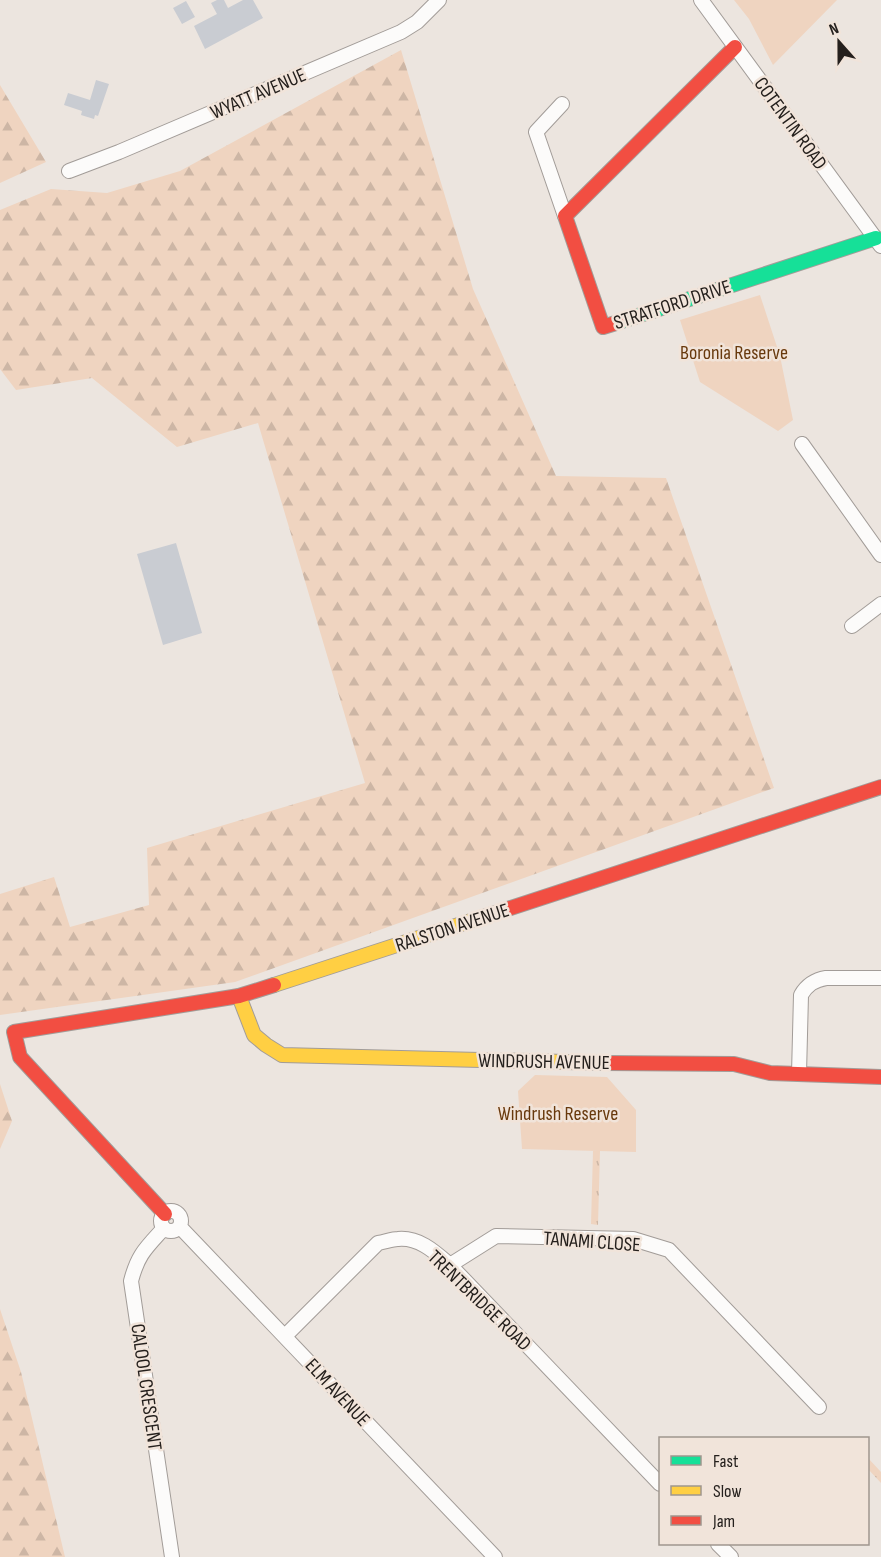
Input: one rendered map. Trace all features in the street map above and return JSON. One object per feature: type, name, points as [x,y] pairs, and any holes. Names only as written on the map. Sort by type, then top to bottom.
[{"type":"street","name":"WYATT AVENUE","points":[[69,171],[401,32],[417,22],[439,0]]},
{"type":"street","name":"COTENTIN ROAD","points":[[701,0],[878,242]]},
{"type":"street","points":[[562,104],[536,132],[565,216],[735,47]]},
{"type":"street","name":"STRATFORD DRIVE","points":[[565,216],[603,327],[878,242]]},
{"type":"street","points":[[802,444],[881,555]]},
{"type":"street","points":[[852,626],[881,604]]},
{"type":"street","name":"RALSTON AVENUE","points":[[165,1221],[20,1057],[14,1032],[239,996],[881,787]]},
{"type":"street","points":[[799,1074],[801,995],[806,988],[819,979],[826,978],[881,978]]},
{"type":"street","name":"WINDRUSH AVENUE","points":[[239,996],[254,1035],[282,1054],[549,1062],[734,1064],[770,1073],[881,1077]]},
{"type":"street","name":"ELM AVENUE","points":[[165,1221],[168,1211],[174,1211],[181,1217],[180,1227],[495,1557]]},
{"type":"street","name":"CALOOL CRESCENT","points":[[165,1221],[141,1254],[131,1281],[172,1557]]},
{"type":"street","name":"TANAMI CLOSE","points":[[450,1265],[496,1236],[633,1239],[669,1250],[819,1407]]},
{"type":"street","name":"TRENTBRIDGE ROAD","points":[[285,1336],[378,1243],[398,1239],[414,1240],[435,1252],[450,1265],[659,1483]]},
{"type":"street","points":[[719,1545],[731,1557]]},
{"type":"green space","points":[[734,0],[837,0],[773,65],[749,19]]},
{"type":"green space","points":[[401,50],[473,289],[556,476],[666,478],[774,788],[235,982],[0,1015],[0,894],[54,877],[70,927],[149,905],[147,848],[365,783],[258,423],[177,447],[92,378],[16,390],[0,369],[0,210],[51,189],[107,193],[180,171]]},
{"type":"green space","points":[[0,85],[46,162],[0,183]]},
{"type":"green space","name":"Boronia Reserve","points":[[760,295],[780,356],[793,420],[778,431],[700,382],[680,320]]},
{"type":"green space","name":"Windrush Reserve","points":[[535,1075],[607,1077],[636,1110],[636,1152],[522,1149],[518,1091]]},
{"type":"green space","points":[[0,1084],[12,1121],[0,1149]]},
{"type":"green space","points":[[593,1151],[600,1151],[598,1225],[591,1224]]},
{"type":"green space","points":[[0,1309],[21,1372],[65,1557],[0,1557]]},
{"type":"green space","points":[[869,1459],[881,1472],[881,1483],[869,1470]]},
{"type":"building","points":[[224,0],[228,8],[243,0],[253,0],[263,18],[205,49],[194,26],[217,14],[211,3]]},
{"type":"building","points":[[186,1],[195,17],[182,24],[173,8]]},
{"type":"building","points":[[96,80],[109,84],[98,116],[95,115],[94,119],[81,115],[82,111],[64,105],[68,93],[90,100]]},
{"type":"building","points":[[176,543],[202,633],[163,645],[137,554]]},
{"type":"traffic: fast","points":[[619,322],[876,238]]},
{"type":"traffic: slow","points":[[274,985],[489,915]]},
{"type":"traffic: slow","points":[[239,996],[254,1035],[282,1055],[605,1063]]},
{"type":"traffic: jam","points":[[619,322],[603,327],[565,216],[735,47]]},
{"type":"traffic: jam","points":[[489,915],[881,787]]},
{"type":"traffic: jam","points":[[165,1214],[20,1057],[14,1032],[239,996],[274,985]]},
{"type":"traffic: jam","points":[[605,1063],[734,1064],[770,1073],[881,1077]]}]
